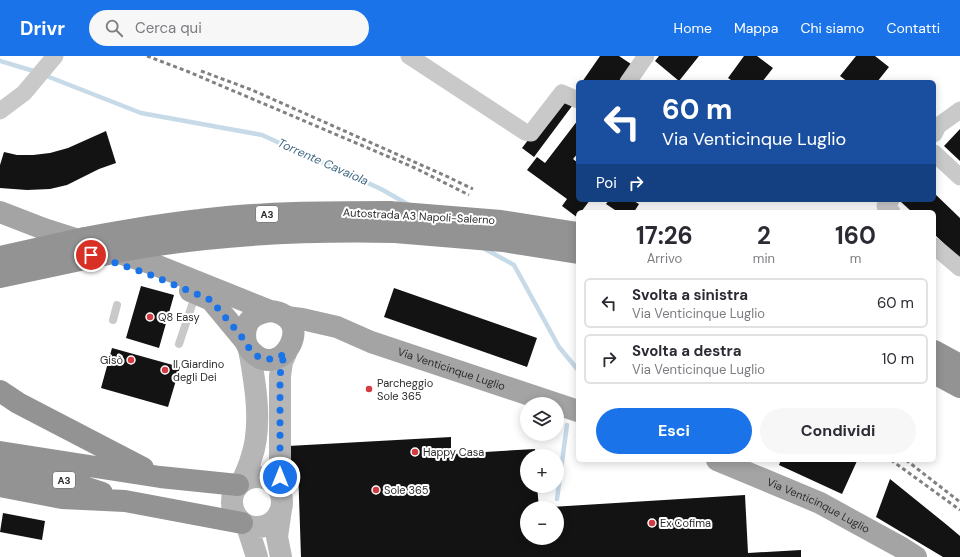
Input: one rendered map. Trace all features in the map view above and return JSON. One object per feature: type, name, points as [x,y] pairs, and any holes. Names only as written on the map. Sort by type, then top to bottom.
[{"type":"highway","name":"Autostrada A3 Napoli-Salerno","points":[[0,257],[147,226],[207,219],[290,213],[392,222],[503,242],[576,253]]},
{"type":"highway","name":"Autostrada A3 Napoli-Salerno","points":[[0,277],[99,255],[182,242],[286,232],[334,231],[392,222],[501,221],[576,233]]},
{"type":"highway","name":"A3","points":[[0,249],[50,246]]},
{"type":"highway","points":[[0,290],[52,274],[99,255]]},
{"type":"highway","points":[[936,352],[960,365]]},
{"type":"highway","points":[[936,374],[960,387]]},
{"type":"highway","points":[[0,391],[18,403],[160,477]]},
{"type":"highway","points":[[0,452],[160,477],[240,483]]},
{"type":"highway","name":"A3","points":[[0,470],[66,481],[125,501]]},
{"type":"highway","points":[[0,486],[62,498],[125,501],[245,525]]},
{"type":"main road","name":"Via Venticinque Luglio","points":[[0,212],[44,229],[153,264],[278,314],[337,327],[372,342],[576,410]]},
{"type":"main road","name":"Via Venticinque Luglio","points":[[0,223],[35,237],[139,270],[202,301],[247,345],[254,355],[262,359],[271,360],[279,358],[302,339],[318,335],[335,335],[372,342]]},
{"type":"main road","points":[[258,557],[245,525],[236,517],[232,509],[231,501],[233,492],[240,483],[252,458],[256,430],[256,403],[254,375],[247,345],[246,329],[250,321],[261,313],[278,314],[290,322],[294,338],[291,347],[286,353],[282,362],[280,376],[281,500],[276,537],[281,557]]},
{"type":"main road","name":"Via Venticinque Luglio","points":[[722,462],[820,503],[916,557]]},
{"type":"main road","points":[[240,483],[254,477],[266,478],[272,482],[281,500],[278,516],[272,522],[256,528],[245,525]]},
{"type":"street","points":[[409,56],[525,132],[531,133],[562,93],[576,99]]},
{"type":"street","points":[[629,80],[646,56]]},
{"type":"street","points":[[0,111],[24,93],[51,61]]},
{"type":"street","points":[[936,130],[938,126],[960,110]]},
{"type":"street","points":[[936,156],[960,177]]},
{"type":"street","points":[[889,202],[885,206],[890,210]]},
{"type":"street","points":[[936,248],[960,268]]},
{"type":"lane","points":[[180,344],[202,301]]},
{"type":"lane","points":[[113,320],[117,305]]},
{"type":"building","points":[[600,56],[619,56],[634,66],[624,80],[583,80]]},
{"type":"building","points":[[659,56],[699,56],[680,80],[678,80],[655,61]]},
{"type":"building","points":[[744,56],[757,56],[773,68],[764,80],[731,80],[728,78]]},
{"type":"building","points":[[856,56],[875,56],[889,67],[879,80],[845,80],[840,76]]},
{"type":"building","points":[[561,97],[572,106],[534,157],[522,148]]},
{"type":"building","points":[[576,123],[576,155],[573,159],[576,161],[576,202],[588,202],[582,210],[576,210],[576,216],[562,206],[567,199],[527,170],[537,157],[545,163]]},
{"type":"building","points":[[960,129],[960,161],[944,146]]},
{"type":"building","points":[[106,131],[116,163],[99,169],[67,185],[50,189],[27,190],[0,188],[0,165],[4,152],[17,155],[50,153],[68,148]]},
{"type":"building","points":[[936,195],[960,218],[960,259],[936,236],[936,210],[910,210],[901,202],[936,202]]},
{"type":"building","points":[[608,202],[636,202],[639,204],[635,210],[615,210],[606,204]]},
{"type":"building","name":"Q8 Easy","points":[[141,286],[174,295],[159,348],[126,338]]},
{"type":"building","points":[[394,288],[537,338],[527,367],[384,317]]},
{"type":"building","points":[[112,348],[180,367],[168,407],[101,388]]},
{"type":"building","points":[[451,437],[451,454],[520,450],[520,493],[538,493],[538,501],[520,501],[520,545],[564,545],[564,506],[745,495],[748,553],[801,550],[801,557],[301,557],[298,467],[289,467],[288,446]]},
{"type":"building","points":[[780,462],[857,462],[842,494],[779,465]]},
{"type":"building","points":[[890,479],[960,536],[960,557],[943,557],[876,517]]},
{"type":"building","points":[[3,513],[45,521],[42,540],[0,532]]},
{"type":"waterway","name":"Torrente Cavaiola","points":[[0,61],[37,72]]},
{"type":"waterway","name":"Torrente Cavaiola","points":[[44,75],[141,113],[262,135],[381,189],[409,205]]},
{"type":"waterway","name":"Torrente Cavaiola","points":[[485,249],[514,265],[559,347],[576,368]]},
{"type":"waterway","points":[[557,499],[567,425]]},
{"type":"railway","points":[[147,56],[189,72],[415,168],[469,195]]},
{"type":"railway","points":[[201,71],[252,90],[473,189]]},
{"type":"railway","points":[[894,462],[960,510]]},
{"type":"railway","points":[[909,462],[960,502]]},
{"type":"place","name":"Q8 Easy","points":[[150,317]]},
{"type":"place","name":"Gisò","points":[[131,360]]},
{"type":"place","name":"Il Giardino degli Dei","points":[[165,370]]},
{"type":"place","name":"Parcheggio Sole 365","points":[[369,389]]},
{"type":"place","name":"Happy Casa","points":[[415,452]]},
{"type":"place","name":"Sole 365","points":[[376,490]]},
{"type":"place","name":"Ex Cofima","points":[[652,523]]},
{"type":"route","points":[[91,255],[133,268],[211,300],[228,319],[254,355],[262,359],[271,360],[279,358],[286,353],[282,362],[280,376],[280,477]]}]
